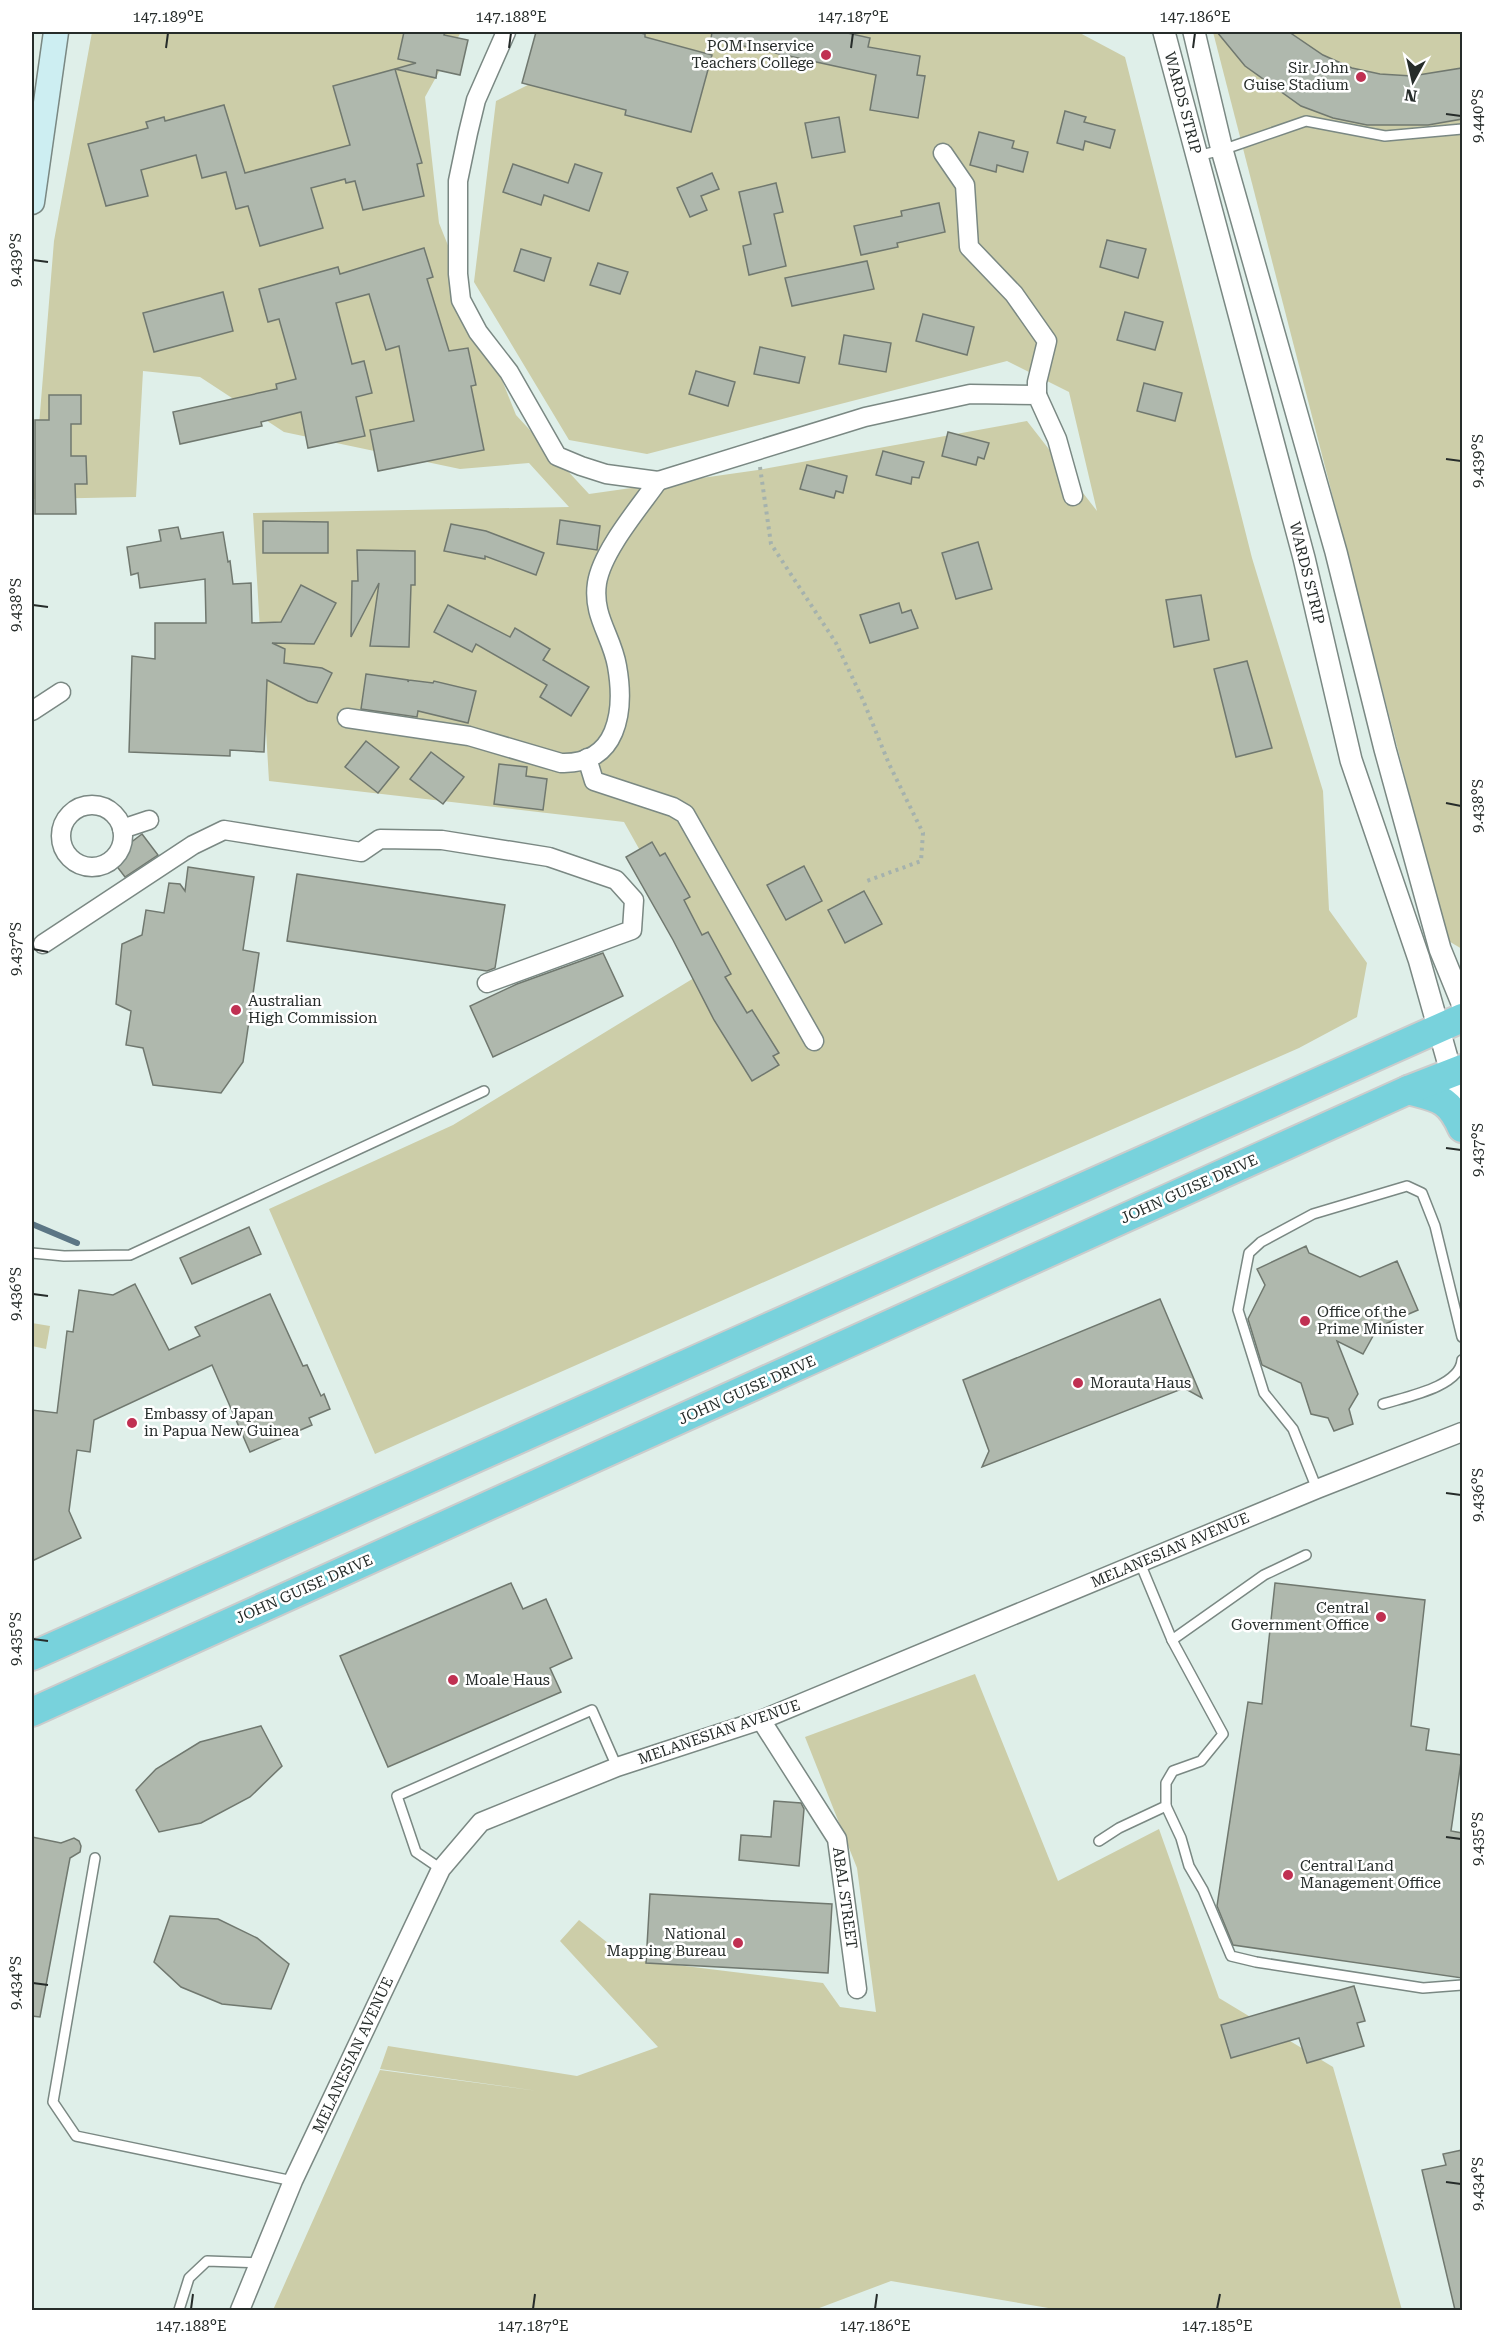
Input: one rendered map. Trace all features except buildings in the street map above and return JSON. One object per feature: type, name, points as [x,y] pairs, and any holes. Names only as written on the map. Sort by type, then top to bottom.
[{"type":"highway","points":[[32,1656],[1452,1023]]},
{"type":"highway","name":"JOHN GUISE DRIVE","points":[[32,1712],[1408,1090],[1458,1072]]},
{"type":"highway","points":[[1408,1090],[1443,1100],[1457,1116],[1462,1128]]},
{"type":"main road","points":[[32,202],[35,150],[56,32]]},
{"type":"street","points":[[506,32],[476,100],[458,181],[457,251],[461,300],[478,332],[520,389],[557,456],[606,474],[658,481],[865,417],[970,394],[1037,395]]},
{"type":"street","name":"WARDS STRIP","points":[[1164,32],[1304,558],[1351,760],[1419,959],[1452,1023],[1462,1111]]},
{"type":"street","name":"WARDS STRIP","points":[[1194,32],[1222,150],[1336,552],[1385,749],[1440,949],[1462,1003]]},
{"type":"street","points":[[943,153],[965,185],[969,247],[1014,294],[1047,340],[1037,382],[1037,395],[1057,439],[1073,496]]},
{"type":"street","points":[[347,718],[469,736],[561,763],[576,764],[609,743],[617,726],[619,702],[617,665],[597,610],[598,579],[606,557],[658,481]]},
{"type":"street","points":[[32,711],[61,692]]},
{"type":"street","points":[[587,759],[594,781],[673,807],[685,814],[814,1041]]},
{"type":"street","points":[[94,805],[112,812],[122,829],[122,846],[111,860],[104,864],[96,866],[79,863],[66,852],[62,836],[68,818],[75,811],[94,805]]},
{"type":"street","points":[[122,829],[149,820]]},
{"type":"street","points":[[43,944],[193,845],[224,830],[362,852],[380,839],[442,840],[549,857],[616,880],[634,900],[632,930],[487,983]]},
{"type":"street","points":[[104,864],[124,890]]},
{"type":"street","name":"MELANESIAN AVENUE","points":[[240,2310],[293,2181],[441,1869],[481,1822],[617,1767],[761,1720],[1317,1489],[1462,1432]]},
{"type":"street","name":"ABAL STREET","points":[[761,1720],[837,1839],[857,1989]]},
{"type":"lane","points":[[1197,156],[1222,150],[1306,121],[1384,136],[1462,129]]},
{"type":"lane","points":[[32,1253],[64,1256],[130,1255],[484,1091]]},
{"type":"lane","points":[[1317,1489],[1293,1430],[1264,1393],[1238,1311],[1249,1253],[1261,1242],[1312,1214],[1407,1186],[1422,1193],[1435,1226],[1462,1337]]},
{"type":"lane","points":[[1383,1404],[1445,1384],[1462,1367],[1462,1360]]},
{"type":"lane","points":[[1172,1640],[1264,1575],[1306,1556]]},
{"type":"lane","points":[[1140,1563],[1172,1640],[1223,1734],[1201,1761],[1173,1771],[1166,1783],[1166,1806],[1181,1838],[1189,1866],[1203,1890],[1231,1956],[1256,1962],[1423,1988],[1462,1985]]},
{"type":"lane","points":[[441,1869],[416,1852],[397,1796],[592,1710],[617,1767]]},
{"type":"lane","points":[[1099,1841],[1119,1828],[1166,1806]]},
{"type":"lane","points":[[95,1858],[53,2102],[76,2136],[293,2181]]},
{"type":"lane","points":[[179,2310],[189,2278],[207,2261],[260,2263]]},
{"type":"path","points":[[758,449],[771,544],[836,643],[863,700],[889,764],[923,833],[921,861],[864,882]]},
{"type":"green space","points":[[92,32],[461,32],[425,97],[439,223],[516,415],[589,494],[758,470],[1027,421],[1097,511],[1069,392],[1007,361],[647,454],[569,440],[474,282],[496,101],[633,32],[1078,32],[1125,57],[1252,558],[1323,791],[1329,910],[1367,963],[1357,1017],[1299,1048],[375,1454],[269,1209],[453,1125],[707,970],[624,822],[269,781],[253,513],[569,507],[529,463],[460,469],[284,432],[200,377],[143,371],[136,497],[33,499],[54,241]]},
{"type":"green space","name":"Sir John Guise Stadium","points":[[1213,32],[1462,32],[1462,949],[1447,940]]},
{"type":"green space","points":[[32,1323],[50,1326],[46,1349],[32,1346]]},
{"type":"green space","points":[[975,1674],[1058,1881],[1159,1829],[1219,1998],[1333,2067],[1402,2310],[1060,2310],[891,2281],[814,2310],[273,2310],[380,2070],[538,2091],[380,2069],[388,2046],[577,2076],[658,2047],[560,1941],[579,1920],[628,1959],[823,1983],[840,2007],[876,2012],[857,1868],[805,1737]]},
{"type":"waterway","points":[[32,1224],[77,1243]]},
{"type":"place","name":"POM Inservice Teachers College","points":[[826,55]]},
{"type":"place","name":"Sir John Guise Stadium","points":[[1361,77]]},
{"type":"place","name":"Australian High Commission","points":[[236,1010]]},
{"type":"place","name":"Office of the Prime Minister","points":[[1305,1321]]},
{"type":"place","name":"Morauta Haus","points":[[1078,1383]]},
{"type":"place","name":"Embassy of Japan in Papua New Guinea","points":[[132,1423]]},
{"type":"place","name":"Central Government Office","points":[[1381,1617]]},
{"type":"place","name":"Moale Haus","points":[[453,1680]]},
{"type":"place","name":"Central Land Management Office","points":[[1288,1875]]},
{"type":"place","name":"National Mapping Bureau","points":[[738,1943]]}]
